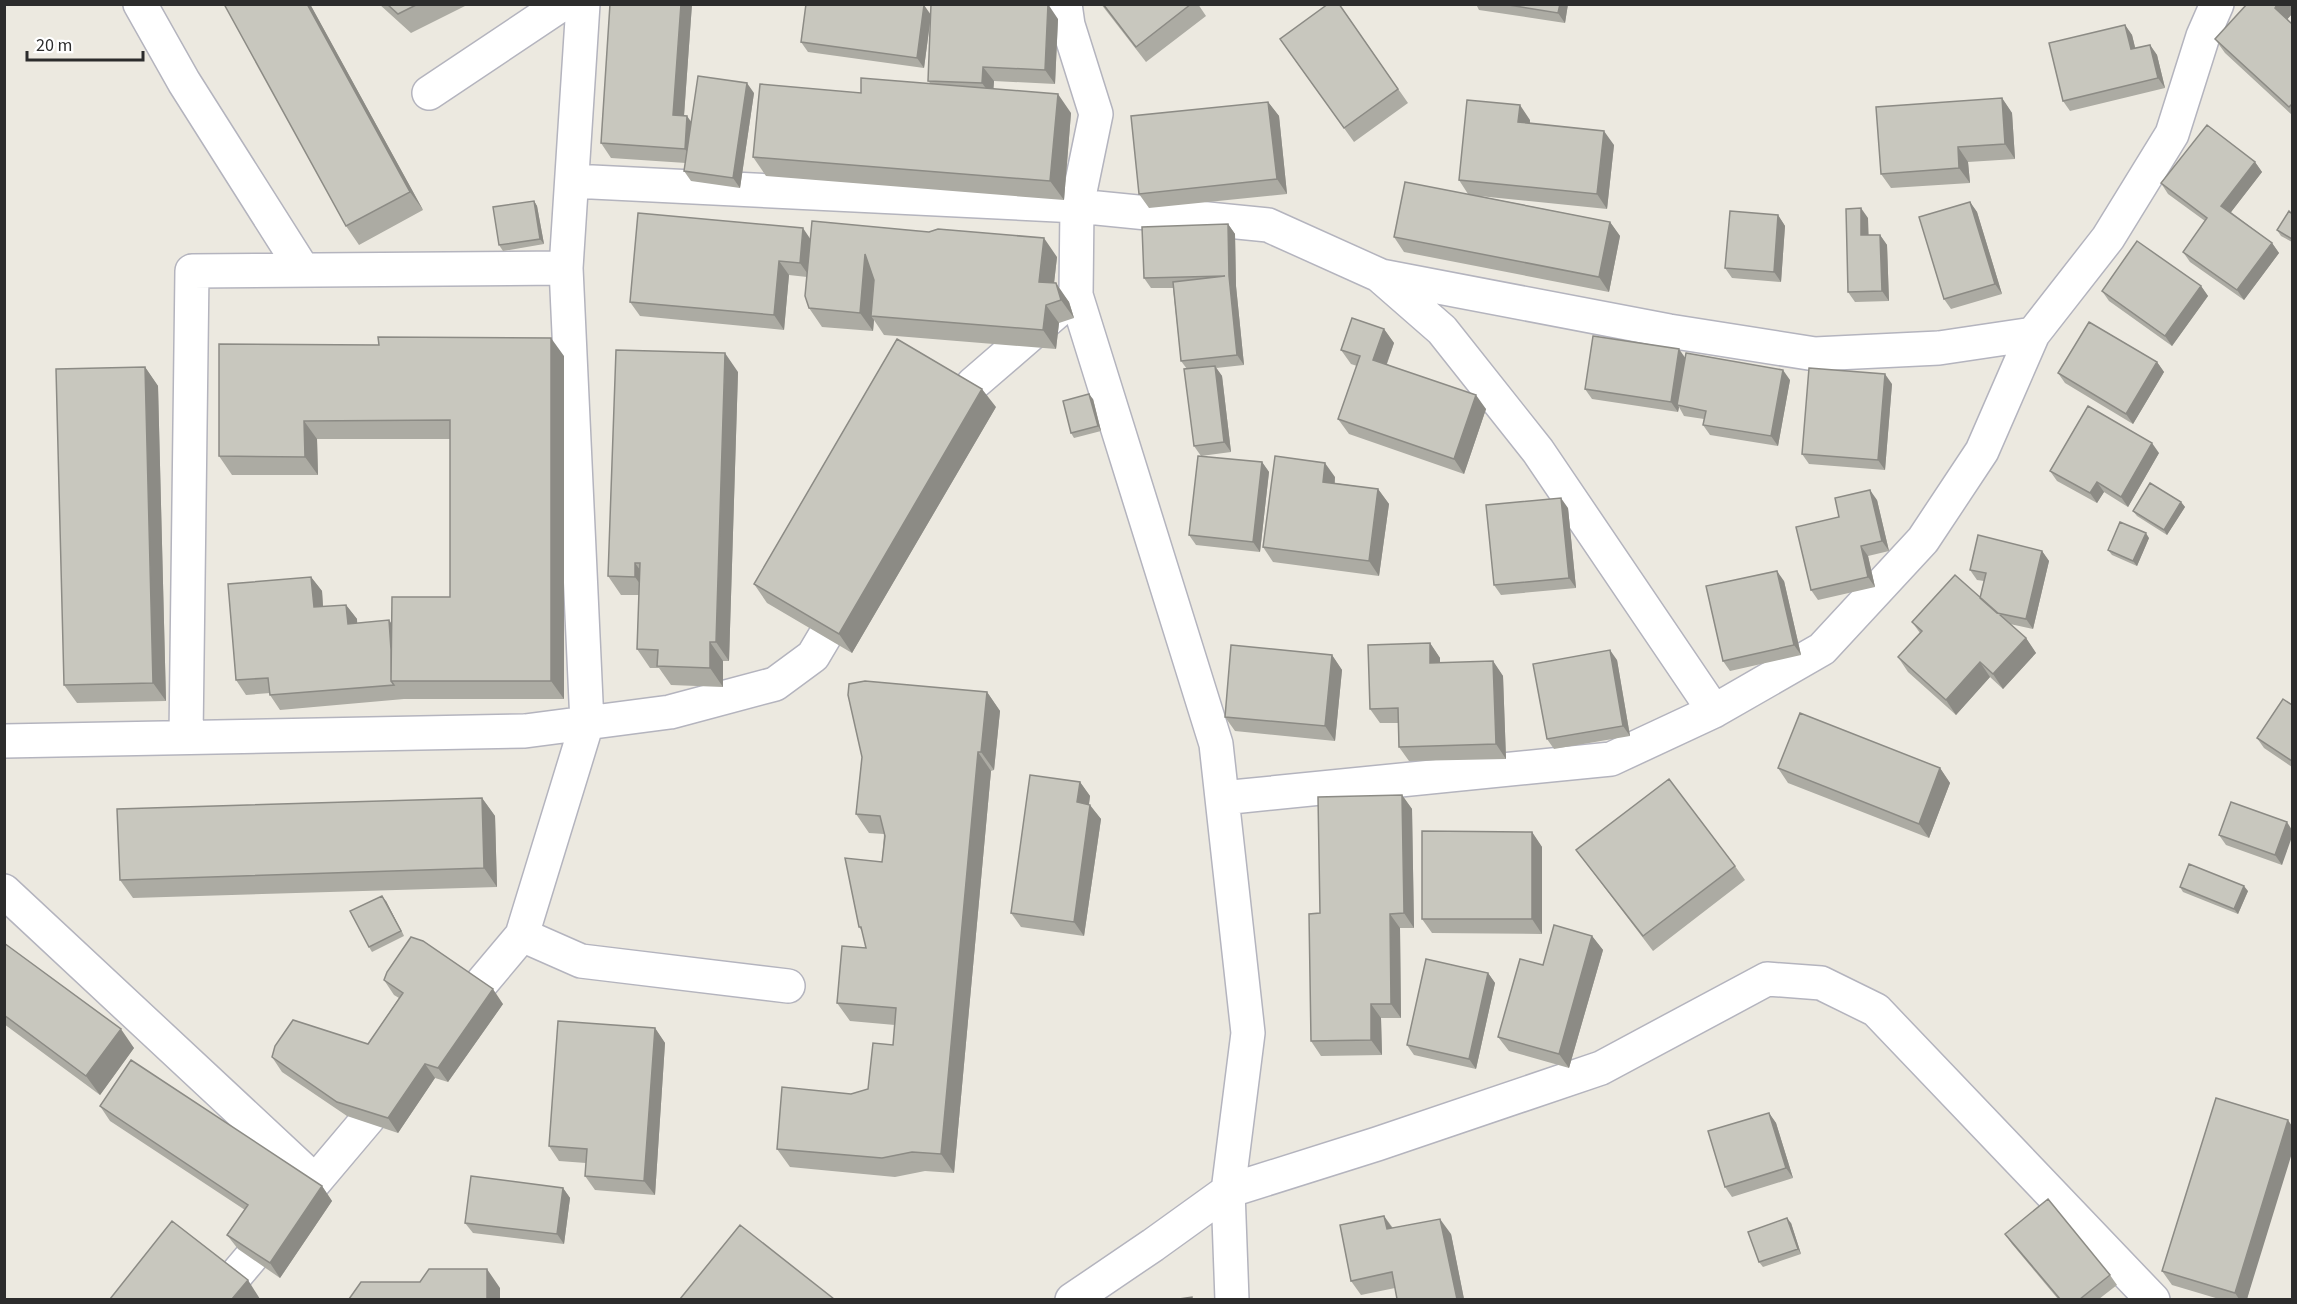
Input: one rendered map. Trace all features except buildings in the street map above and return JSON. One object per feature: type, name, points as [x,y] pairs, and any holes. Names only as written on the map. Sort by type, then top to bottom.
[{"type":"street","points":[[140,4],[184,82],[303,270]]},
{"type":"street","points":[[429,93],[562,4]]},
{"type":"street","points":[[438,1035],[522,935],[586,723],[566,268],[583,4]]},
{"type":"street","points":[[1065,4],[1068,25],[1096,114],[1077,206],[1076,295],[1216,744],[1248,1033],[1228,1191],[1232,1299]]},
{"type":"street","points":[[1222,798],[1611,759],[1714,711],[1822,649],[1923,540],[1982,452],[2033,334],[2108,238],[2172,134],[2203,36],[2217,4]]},
{"type":"street","points":[[572,181],[1077,206],[1268,225],[1379,275],[1669,331],[1815,354],[1939,348],[2033,334]]},
{"type":"street","points":[[186,737],[192,272],[566,268]]},
{"type":"street","points":[[1379,275],[1442,330],[1538,451],[1714,711]]},
{"type":"street","points":[[938,444],[974,384],[1076,295]]},
{"type":"street","points":[[4,741],[525,731],[670,712],[775,684],[813,656],[861,575]]},
{"type":"street","points":[[4,891],[315,1181]]},
{"type":"street","points":[[522,935],[581,960],[788,986]]},
{"type":"street","points":[[1072,1299],[1228,1191],[1377,1144],[1600,1068],[1767,979],[1821,983],[1876,1010],[2153,1299]]},
{"type":"street","points":[[215,1299],[415,1063]]}]
